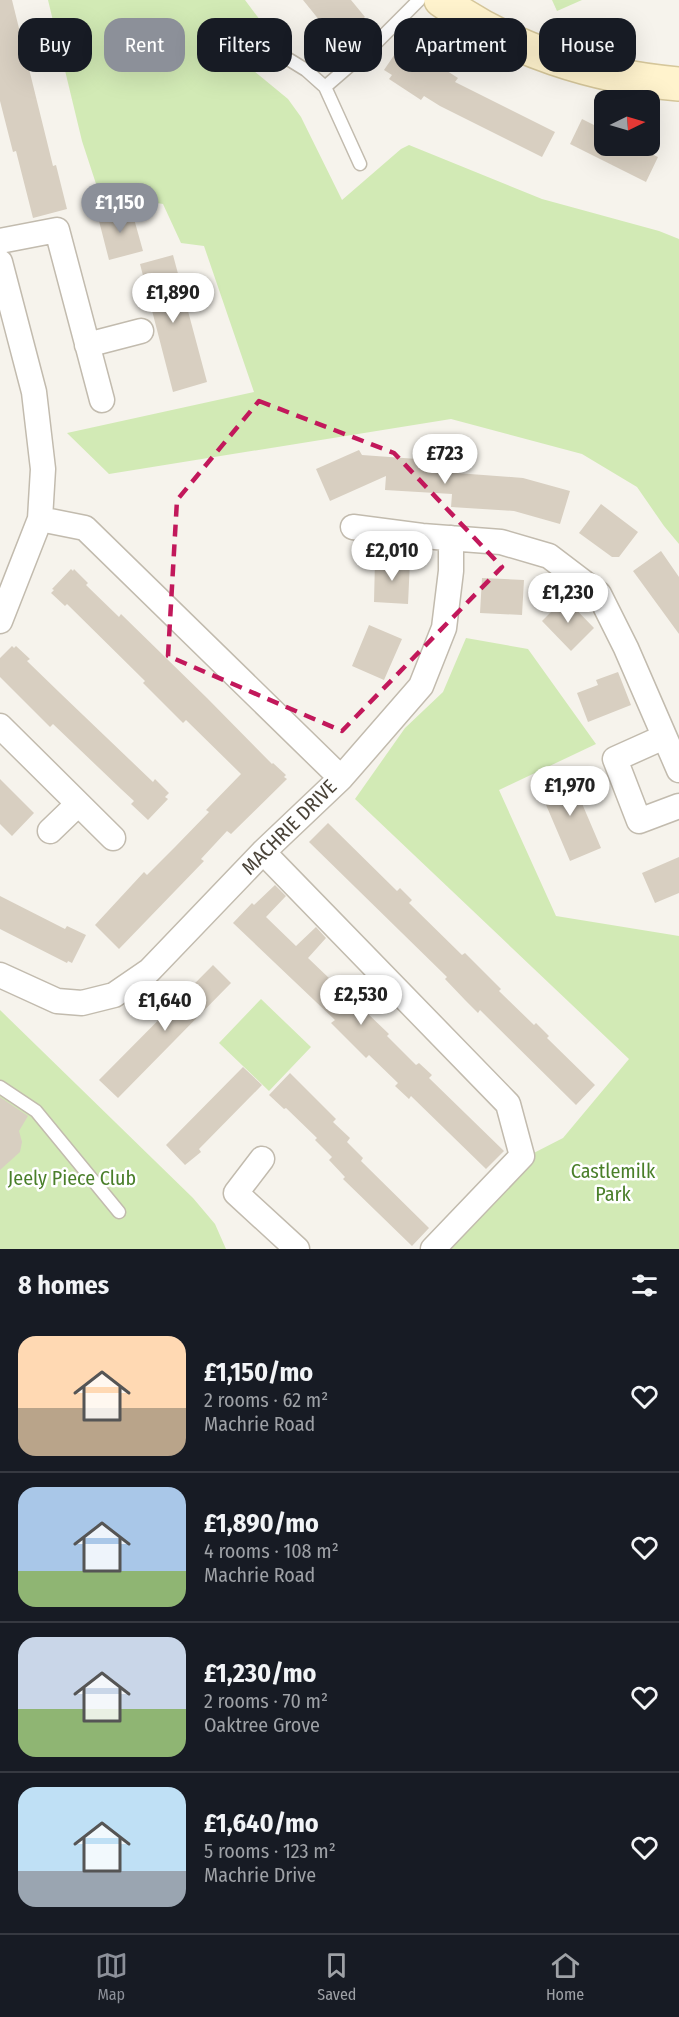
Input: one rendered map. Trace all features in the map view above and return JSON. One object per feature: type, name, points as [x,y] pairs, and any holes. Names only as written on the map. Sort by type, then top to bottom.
[{"type":"street","points":[[441,0],[506,40],[567,63],[617,76],[679,84]]},
{"type":"street","points":[[0,241],[57,230],[102,400]]},
{"type":"street","points":[[0,262],[34,392],[43,469],[40,519],[0,621]]},
{"type":"street","points":[[87,345],[141,331]]},
{"type":"street","name":"MACHRIE DRIVE","points":[[0,975],[57,1001],[82,1003],[114,995],[149,971],[263,852],[341,778],[85,528],[40,519]]},
{"type":"street","points":[[353,526],[501,542],[549,556],[599,594],[626,648],[679,770]]},
{"type":"street","points":[[341,778],[421,686],[444,628],[451,571],[451,538]]},
{"type":"street","points":[[0,726],[113,838]]},
{"type":"street","points":[[664,737],[615,759],[639,822],[679,806]]},
{"type":"street","points":[[50,831],[78,804]]},
{"type":"street","points":[[263,852],[508,1104],[522,1156],[433,1249]]},
{"type":"street","points":[[262,1159],[236,1193],[297,1249]]},
{"type":"lane","points":[[325,87],[378,41],[419,0]]},
{"type":"lane","points":[[292,61],[325,87],[360,164]]},
{"type":"lane","points":[[0,1087],[36,1111],[119,1212]]},
{"type":"highlighted area","points":[[259,401],[394,453],[502,567],[342,731],[168,656],[177,500]]},
{"type":"green space","points":[[48,0],[245,0],[258,18],[197,18],[197,72],[255,72],[288,99],[301,117],[342,200],[401,149],[409,145],[542,199],[659,231],[679,239],[679,544],[637,487],[582,454],[451,419],[109,474],[67,433],[254,392],[204,246],[181,243],[163,204],[99,193],[82,141],[65,72],[92,72],[92,18],[52,18]]},
{"type":"green space","points":[[552,0],[582,0],[557,11]]},
{"type":"green space","name":"Castlemilk Park","points":[[466,638],[528,649],[596,744],[499,790],[556,916],[679,936],[679,1249],[439,1249],[524,1158],[563,1138],[629,1059],[355,799],[405,728],[443,692]]},
{"type":"green space","points":[[261,999],[311,1047],[269,1091],[219,1043]]},
{"type":"green space","name":"Jeely Piece Club","points":[[0,1010],[193,1198],[215,1224],[226,1249],[0,1249]]},
{"type":"building","points":[[0,0],[12,0],[18,24],[18,72],[30,72],[53,166],[56,165],[67,209],[33,218],[16,151],[13,152],[0,101]]},
{"type":"building","points":[[303,0],[351,0],[365,17],[364,18],[318,18]]},
{"type":"building","points":[[394,55],[394,72],[449,72],[458,78],[455,82],[555,132],[542,157],[424,96],[421,100],[389,79],[392,75],[384,70]]},
{"type":"building","points":[[582,119],[594,125],[594,156],[570,144]]},
{"type":"building","points":[[594,156],[658,157],[646,182]]},
{"type":"building","points":[[131,208],[143,251],[109,260],[98,217]]},
{"type":"building","points":[[173,255],[207,382],[173,392],[140,264]]},
{"type":"building","points":[[359,450],[362,455],[431,460],[430,471],[523,478],[570,491],[560,524],[514,511],[451,507],[452,494],[385,490],[386,476],[330,501],[316,469]]},
{"type":"building","points":[[601,504],[638,532],[619,557],[612,557],[579,533]]},
{"type":"building","points":[[661,551],[679,577],[679,634],[633,571]]},
{"type":"building","points":[[375,560],[410,561],[408,604],[374,602]]},
{"type":"building","points":[[71,569],[73,571],[74,569],[88,583],[86,585],[119,617],[121,614],[272,764],[286,775],[284,777],[287,779],[231,834],[227,831],[201,859],[204,861],[119,949],[95,925],[144,872],[147,875],[209,812],[206,810],[241,774],[186,720],[183,723],[143,683],[145,681],[67,604],[65,606],[51,593]]},
{"type":"building","points":[[482,578],[524,580],[522,615],[480,613]]},
{"type":"building","points":[[565,598],[594,628],[571,651],[542,621]]},
{"type":"building","points":[[369,625],[402,639],[384,680],[352,666]]},
{"type":"building","points":[[12,646],[14,648],[16,646],[30,659],[27,661],[153,782],[155,779],[169,793],[165,797],[168,799],[148,820],[131,804],[134,801],[53,724],[50,727],[0,677],[0,658]]},
{"type":"building","points":[[618,672],[631,705],[588,722],[577,693],[598,685],[596,680]]},
{"type":"building","points":[[569,773],[601,848],[570,861],[538,786]]},
{"type":"building","points":[[0,779],[34,813],[12,836],[0,824]]},
{"type":"building","points":[[328,823],[397,891],[400,888],[412,900],[409,903],[462,955],[465,953],[501,989],[499,991],[534,1025],[536,1023],[549,1036],[547,1038],[595,1085],[576,1105],[480,1010],[478,1013],[445,979],[447,977],[309,842]]},
{"type":"building","points":[[679,857],[679,893],[655,903],[642,873]]},
{"type":"building","points":[[275,885],[286,896],[266,917],[296,946],[316,927],[326,938],[308,958],[352,1000],[355,998],[389,1034],[387,1036],[416,1065],[419,1063],[432,1075],[429,1078],[504,1151],[486,1169],[411,1096],[409,1099],[395,1086],[398,1083],[369,1055],[366,1058],[331,1023],[335,1020],[233,923],[252,903],[254,905]]},
{"type":"building","points":[[0,896],[65,929],[67,926],[86,935],[72,963],[68,961],[67,963],[0,929]]},
{"type":"building","points":[[213,965],[231,983],[118,1098],[99,1080]]},
{"type":"building","points":[[243,1067],[262,1085],[199,1149],[201,1152],[185,1165],[166,1145]]},
{"type":"building","points":[[290,1073],[336,1119],[333,1122],[350,1138],[347,1142],[363,1158],[361,1161],[429,1228],[412,1246],[343,1179],[345,1177],[329,1160],[332,1157],[315,1140],[317,1138],[269,1095]]},
{"type":"building","points":[[0,1097],[28,1116],[19,1131],[22,1142],[20,1152],[0,1170]]}]
